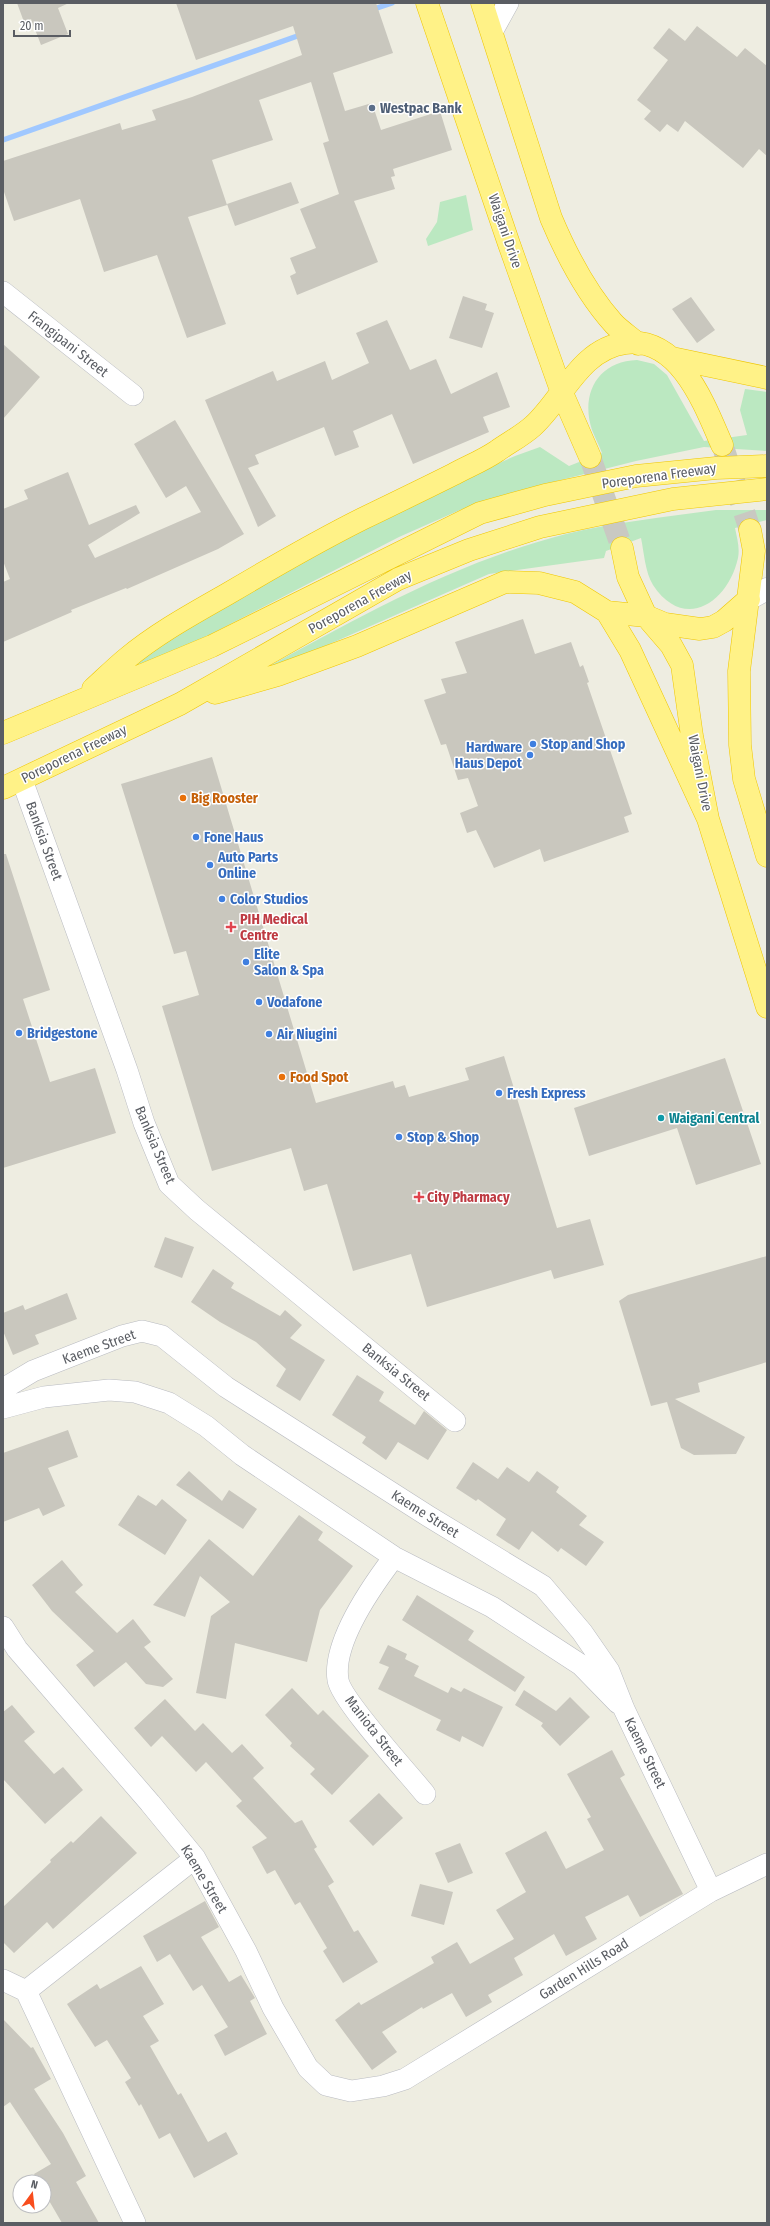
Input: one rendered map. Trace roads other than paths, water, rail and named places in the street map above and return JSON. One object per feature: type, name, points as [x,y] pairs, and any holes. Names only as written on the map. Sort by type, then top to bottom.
[{"type":"highway","name":"Waigani Drive","points":[[427,3],[506,237],[562,393],[590,457]]},
{"type":"highway","points":[[482,3],[551,218],[577,274],[614,324],[681,367],[693,385],[722,445]]},
{"type":"highway","points":[[82,700],[126,659],[183,618],[276,564],[491,455],[532,427],[562,393],[570,378],[600,353],[624,343],[767,378]]},
{"type":"highway","name":"Poreporena Freeway","points":[[3,733],[212,646],[480,513],[545,495],[636,476],[716,468],[767,466]]},
{"type":"highway","name":"Poreporena Freeway","points":[[12,784],[180,704],[398,579],[469,550],[540,527],[665,501],[767,489]]},
{"type":"highway","points":[[750,530],[754,551],[758,594],[739,671],[740,745],[744,778],[767,856]]},
{"type":"highway","name":"Waigani Drive","points":[[622,548],[628,576],[646,616],[672,645],[682,665],[692,736],[708,819],[767,1007]]},
{"type":"highway","points":[[180,704],[278,675],[357,646],[505,582],[539,583],[575,592],[607,612],[646,616],[665,624],[700,630],[714,627],[735,613],[758,594]]},
{"type":"highway","points":[[607,612],[630,650],[708,819]]},
{"type":"street","points":[[492,32],[508,3]]},
{"type":"street","name":"Frangipani Street","points":[[3,292],[133,395]]},
{"type":"street","name":"Banksia Street","points":[[12,784],[127,1070],[144,1123],[169,1184],[197,1210],[455,1421]]},
{"type":"street","name":"Kaeme Street","points":[[3,1389],[33,1371],[122,1336],[142,1331],[162,1336],[226,1387],[428,1516],[543,1586],[573,1620],[609,1671],[624,1709],[710,1891]]},
{"type":"street","points":[[3,1408],[44,1397],[109,1390],[135,1392],[169,1403],[206,1426],[242,1455],[394,1557],[492,1607],[581,1665],[624,1709]]},
{"type":"street","name":"Maniota Street","points":[[394,1557],[369,1590],[348,1633],[338,1663],[338,1681],[348,1699],[425,1794]]},
{"type":"street","name":"Kaeme Street","points":[[3,1626],[17,1649],[150,1803],[195,1858],[246,1951],[273,2008],[308,2068],[326,2085],[351,2091],[383,2086],[405,2079]]},
{"type":"street","points":[[26,1991],[195,1858]]},
{"type":"street","name":"Garden Hills Road","points":[[405,2079],[710,1891],[767,1864]]},
{"type":"street","points":[[3,1980],[26,1991],[135,2223]]},
{"type":"waterway","points":[[371,10],[392,3]]},
{"type":"waterway","points":[[3,140],[303,34]]},
{"type":"tunnel","points":[[724,450],[750,530]]},
{"type":"tunnel","points":[[590,457],[622,548]]},
{"type":"place","name":"Westpac Bank","points":[[372,108]]},
{"type":"place","name":"Stop and Shop","points":[[533,744]]},
{"type":"place","name":"Hardware Haus Depot","points":[[530,755]]},
{"type":"place","name":"Big Rooster","points":[[183,798]]},
{"type":"place","name":"Fone Haus","points":[[196,837]]},
{"type":"place","name":"Auto Parts Online","points":[[210,865]]},
{"type":"place","name":"Color Studios","points":[[222,899]]},
{"type":"place","name":"PIH Medical Centre","points":[[231,927]]},
{"type":"place","name":"Elite Salon & Spa","points":[[246,962]]},
{"type":"place","name":"Vodafone","points":[[259,1002]]},
{"type":"place","name":"Bridgestone","points":[[19,1033]]},
{"type":"place","name":"Air Niugini","points":[[269,1034]]},
{"type":"place","name":"Food Spot","points":[[282,1077]]},
{"type":"place","name":"Fresh Express","points":[[499,1093]]},
{"type":"place","name":"Waigani Central","points":[[661,1118]]},
{"type":"place","name":"Stop & Shop","points":[[399,1137]]},
{"type":"place","name":"City Pharmacy","points":[[419,1197]]}]
